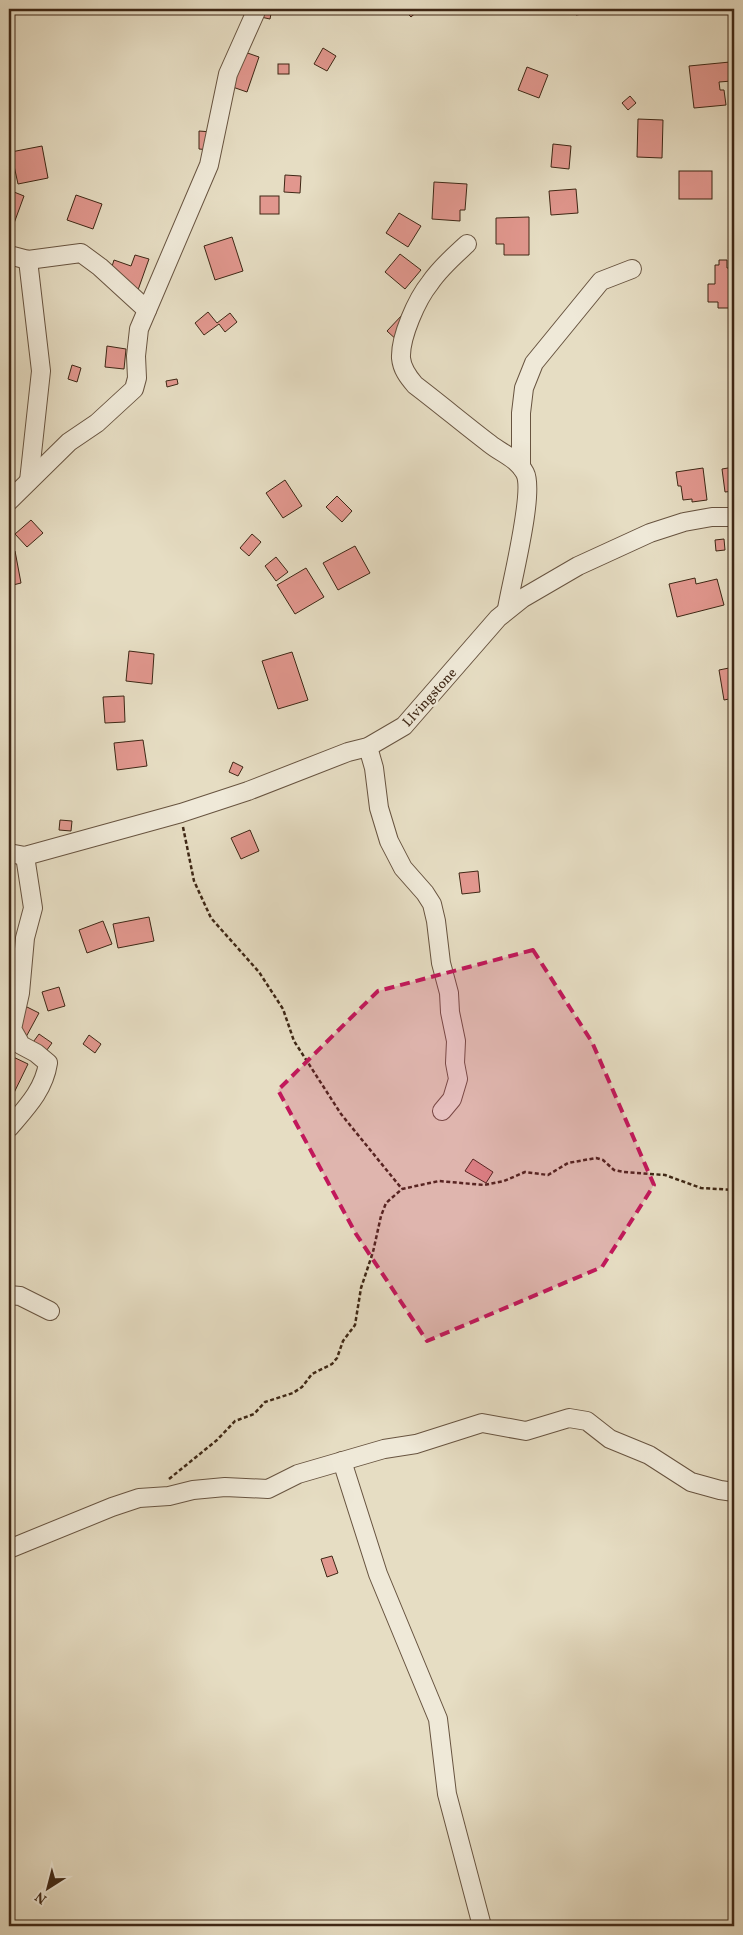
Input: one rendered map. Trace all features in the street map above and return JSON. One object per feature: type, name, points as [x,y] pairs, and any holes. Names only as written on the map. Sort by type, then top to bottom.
[{"type":"street","points":[[9,501],[69,442],[97,423],[134,389],[137,378],[136,356],[139,329],[209,165],[228,74],[257,9]]},
{"type":"street","points":[[467,244],[429,283],[411,320],[403,343],[401,357],[407,376],[415,385],[521,467],[526,474],[524,521],[507,609]]},
{"type":"street","points":[[9,255],[28,260],[80,253],[100,267],[147,310]]},
{"type":"street","points":[[28,260],[41,371],[29,481]]},
{"type":"street","points":[[521,467],[521,413],[524,388],[534,363],[601,281],[632,269]]},
{"type":"street","name":"LIvingstone","points":[[17,854],[181,813],[248,791],[348,752],[368,748],[404,726],[507,609],[578,566],[650,533],[684,522],[712,517],[734,517]]},
{"type":"street","points":[[368,748],[374,768],[380,808],[389,841],[403,868],[432,904],[436,921],[456,1041],[458,1079],[452,1099],[442,1111]]},
{"type":"street","points":[[9,1128],[35,1097],[47,1074],[48,1063],[36,1053],[21,1045],[12,1030],[20,993],[25,938],[33,908],[30,877],[17,854]]},
{"type":"street","points":[[9,1295],[20,1296],[50,1312]]},
{"type":"street","points":[[9,1549],[95,1513],[139,1498],[169,1496],[193,1490],[225,1487],[268,1489],[298,1474],[384,1450],[416,1444],[482,1423],[526,1431],[569,1418],[587,1421],[610,1439],[649,1455],[691,1482],[734,1492]]},
{"type":"street","points":[[342,1461],[378,1574],[438,1719],[447,1794],[482,1926]]},
{"type":"path","points":[[181,813],[194,881],[211,918],[259,972],[283,1009],[294,1042],[341,1114],[402,1189]]},
{"type":"path","points":[[165,1482],[217,1440],[235,1421],[254,1414],[265,1402],[302,1387],[312,1374],[332,1364],[337,1358],[343,1341],[355,1325],[361,1288],[373,1252],[383,1210],[386,1204],[402,1189],[439,1181],[484,1185],[504,1181],[524,1172],[548,1175],[568,1163],[596,1158],[603,1160],[614,1170],[665,1175],[701,1188],[734,1190]]},
{"type":"highlighted area","points":[[533,950],[592,1042],[654,1185],[602,1267],[427,1341],[356,1234],[278,1090],[378,991]]},
{"type":"building","points":[[258,9],[272,9],[270,19],[256,16]]},
{"type":"building","points":[[403,9],[420,9],[411,17]]},
{"type":"building","points":[[574,9],[601,9],[601,11],[576,15]]},
{"type":"building","points":[[323,48],[336,56],[327,71],[314,64]]},
{"type":"building","points":[[236,49],[259,57],[247,92],[224,84]]},
{"type":"building","points":[[730,62],[732,81],[719,82],[720,90],[724,90],[726,105],[694,108],[689,66]]},
{"type":"building","points":[[278,64],[289,64],[289,74],[278,74]]},
{"type":"building","points":[[527,67],[548,75],[539,98],[518,90]]},
{"type":"building","points":[[630,96],[636,103],[628,110],[622,103]]},
{"type":"building","points":[[638,119],[663,120],[662,158],[637,157]]},
{"type":"building","points":[[199,131],[212,132],[211,150],[199,149]]},
{"type":"building","points":[[553,144],[571,146],[569,169],[551,167]]},
{"type":"building","points":[[42,146],[48,178],[18,184],[11,152]]},
{"type":"building","points":[[679,171],[712,171],[712,199],[679,199]]},
{"type":"building","points":[[285,175],[301,176],[300,193],[284,192]]},
{"type":"building","points":[[434,182],[467,184],[465,210],[460,210],[460,221],[432,219]]},
{"type":"building","points":[[576,189],[578,213],[551,215],[549,191]]},
{"type":"building","points":[[9,190],[24,196],[13,226],[9,224]]},
{"type":"building","points":[[76,195],[102,204],[93,229],[67,220]]},
{"type":"building","points":[[260,196],[279,196],[279,214],[260,214]]},
{"type":"building","points":[[399,213],[421,226],[408,247],[386,233]]},
{"type":"building","points":[[529,217],[529,255],[504,255],[504,244],[496,244],[496,218]]},
{"type":"building","points":[[232,237],[243,271],[215,280],[204,246]]},
{"type":"building","points":[[400,254],[421,270],[405,289],[385,272]]},
{"type":"building","points":[[135,255],[149,259],[138,290],[108,279],[114,260],[131,266]]},
{"type":"building","points":[[719,260],[727,260],[727,268],[734,268],[734,308],[718,308],[718,302],[708,302],[708,284],[715,284],[715,265],[719,265]]},
{"type":"building","points":[[208,312],[217,323],[230,313],[237,322],[225,332],[219,324],[204,335],[195,323]]},
{"type":"building","points":[[403,314],[399,342],[387,331]]},
{"type":"building","points":[[107,346],[126,349],[124,369],[105,367]]},
{"type":"building","points":[[72,365],[81,368],[77,382],[68,379]]},
{"type":"building","points":[[177,379],[178,384],[167,387],[166,381]]},
{"type":"building","points":[[734,467],[734,491],[725,492],[722,469]]},
{"type":"building","points":[[703,468],[707,500],[692,502],[692,499],[683,500],[676,472]]},
{"type":"building","points":[[285,480],[302,506],[283,518],[266,493]]},
{"type":"building","points":[[337,496],[352,511],[342,522],[326,507]]},
{"type":"building","points":[[31,520],[43,533],[27,547],[15,534]]},
{"type":"building","points":[[252,534],[261,542],[249,556],[240,548]]},
{"type":"building","points":[[724,539],[725,550],[716,551],[715,540]]},
{"type":"building","points":[[355,546],[370,573],[338,590],[323,563]]},
{"type":"building","points":[[15,551],[21,583],[9,586],[9,552]]},
{"type":"building","points":[[276,557],[288,572],[276,581],[265,566]]},
{"type":"building","points":[[306,568],[324,597],[295,614],[277,585]]},
{"type":"building","points":[[695,578],[696,584],[717,579],[724,605],[677,617],[669,584]]},
{"type":"building","points":[[129,651],[154,654],[152,684],[126,681]]},
{"type":"building","points":[[292,652],[308,700],[278,709],[262,661]]},
{"type":"building","points":[[734,667],[734,698],[724,700],[719,670]]},
{"type":"building","points":[[124,696],[125,722],[105,723],[103,697]]},
{"type":"building","points":[[143,740],[147,766],[117,770],[114,743]]},
{"type":"building","points":[[233,762],[243,767],[238,776],[229,772]]},
{"type":"building","points":[[60,820],[72,821],[71,831],[59,830]]},
{"type":"building","points":[[250,830],[259,851],[241,859],[231,838]]},
{"type":"building","points":[[478,871],[480,892],[462,894],[459,873]]},
{"type":"building","points":[[149,917],[154,941],[118,948],[113,924]]},
{"type":"building","points":[[103,921],[112,944],[87,953],[79,930]]},
{"type":"building","points":[[59,987],[65,1006],[48,1011],[42,992]]},
{"type":"building","points":[[21,1004],[39,1013],[26,1037],[9,1029]]},
{"type":"building","points":[[39,1034],[52,1043],[44,1054],[31,1045]]},
{"type":"building","points":[[89,1035],[101,1044],[95,1053],[83,1044]]},
{"type":"building","points":[[9,1055],[28,1064],[10,1101],[9,1100]]},
{"type":"building","points":[[473,1159],[493,1172],[486,1183],[465,1171]]},
{"type":"building","points":[[332,1556],[338,1573],[327,1577],[321,1559]]}]
